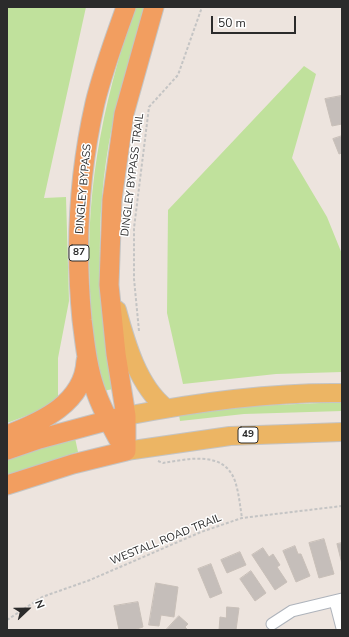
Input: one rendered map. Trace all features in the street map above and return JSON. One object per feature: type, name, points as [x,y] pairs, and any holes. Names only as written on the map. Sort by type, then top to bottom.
[{"type":"highway","name":"DINGLEY BYPASS","points":[[117,418],[95,388],[86,356],[79,263],[80,220],[86,150],[96,102],[126,7]]},
{"type":"highway","name":"87","points":[[126,451],[117,418],[116,354],[109,285],[112,200],[124,114],[154,7]]},
{"type":"highway","points":[[7,434],[37,422],[70,400],[83,382],[86,356]]},
{"type":"highway","points":[[7,450],[117,418]]},
{"type":"highway","name":"49","points":[[7,485],[66,466],[126,451]]},
{"type":"main road","points":[[109,285],[133,360],[152,393],[166,408]]},
{"type":"main road","points":[[117,418],[166,408],[233,399],[304,393],[342,393]]},
{"type":"main road","name":"49","points":[[126,451],[230,436],[342,432]]},
{"type":"street","points":[[272,624],[292,611],[339,600],[342,628]]},
{"type":"path","name":"DINGLEY BYPASS TRAIL","points":[[140,338],[134,279],[134,228],[149,107],[178,75],[202,7]]},
{"type":"path","points":[[155,446],[157,459],[161,462],[204,458],[221,464],[235,480],[242,518]]},
{"type":"path","name":"WESTALL ROAD TRAIL","points":[[7,620],[42,597],[90,580],[201,532],[242,518],[342,506]]},
{"type":"green space","points":[[7,7],[86,7],[44,198],[66,197],[69,301],[58,358],[58,404],[7,423]]},
{"type":"green space","points":[[135,7],[148,7],[116,109],[109,143],[101,213],[100,249],[103,319],[113,389],[103,391],[96,360],[91,318],[89,268],[92,192],[104,118],[123,44]]},
{"type":"green space","points":[[304,66],[316,74],[292,158],[327,217],[342,254],[342,372],[276,374],[183,384],[167,313],[168,210]]},
{"type":"green space","points":[[342,402],[342,411],[244,414],[180,421],[179,415],[253,406]]},
{"type":"green space","points":[[75,438],[78,452],[7,475],[7,459]]},
{"type":"building","points":[[341,96],[342,124],[332,126],[325,99]]},
{"type":"building","points":[[342,136],[342,153],[339,154],[333,139]]},
{"type":"building","points":[[324,539],[334,574],[319,578],[309,543]]},
{"type":"building","points":[[342,543],[342,564],[337,544]]},
{"type":"building","points":[[295,546],[298,554],[301,554],[310,576],[296,582],[283,551]]},
{"type":"building","points":[[263,548],[269,557],[273,554],[280,565],[277,567],[287,582],[275,590],[252,555]]},
{"type":"building","points":[[240,552],[246,565],[227,573],[221,560]]},
{"type":"building","points":[[211,564],[222,593],[210,598],[198,569]]},
{"type":"building","points":[[251,571],[266,593],[255,601],[240,579]]},
{"type":"building","points":[[156,583],[178,587],[174,617],[161,615],[159,626],[149,625]]},
{"type":"building","points":[[138,602],[143,627],[133,630],[119,630],[114,606]]},
{"type":"building","points":[[227,607],[239,608],[236,630],[219,630],[220,617],[226,618]]},
{"type":"building","points":[[179,616],[188,624],[185,627],[188,630],[166,630]]}]
